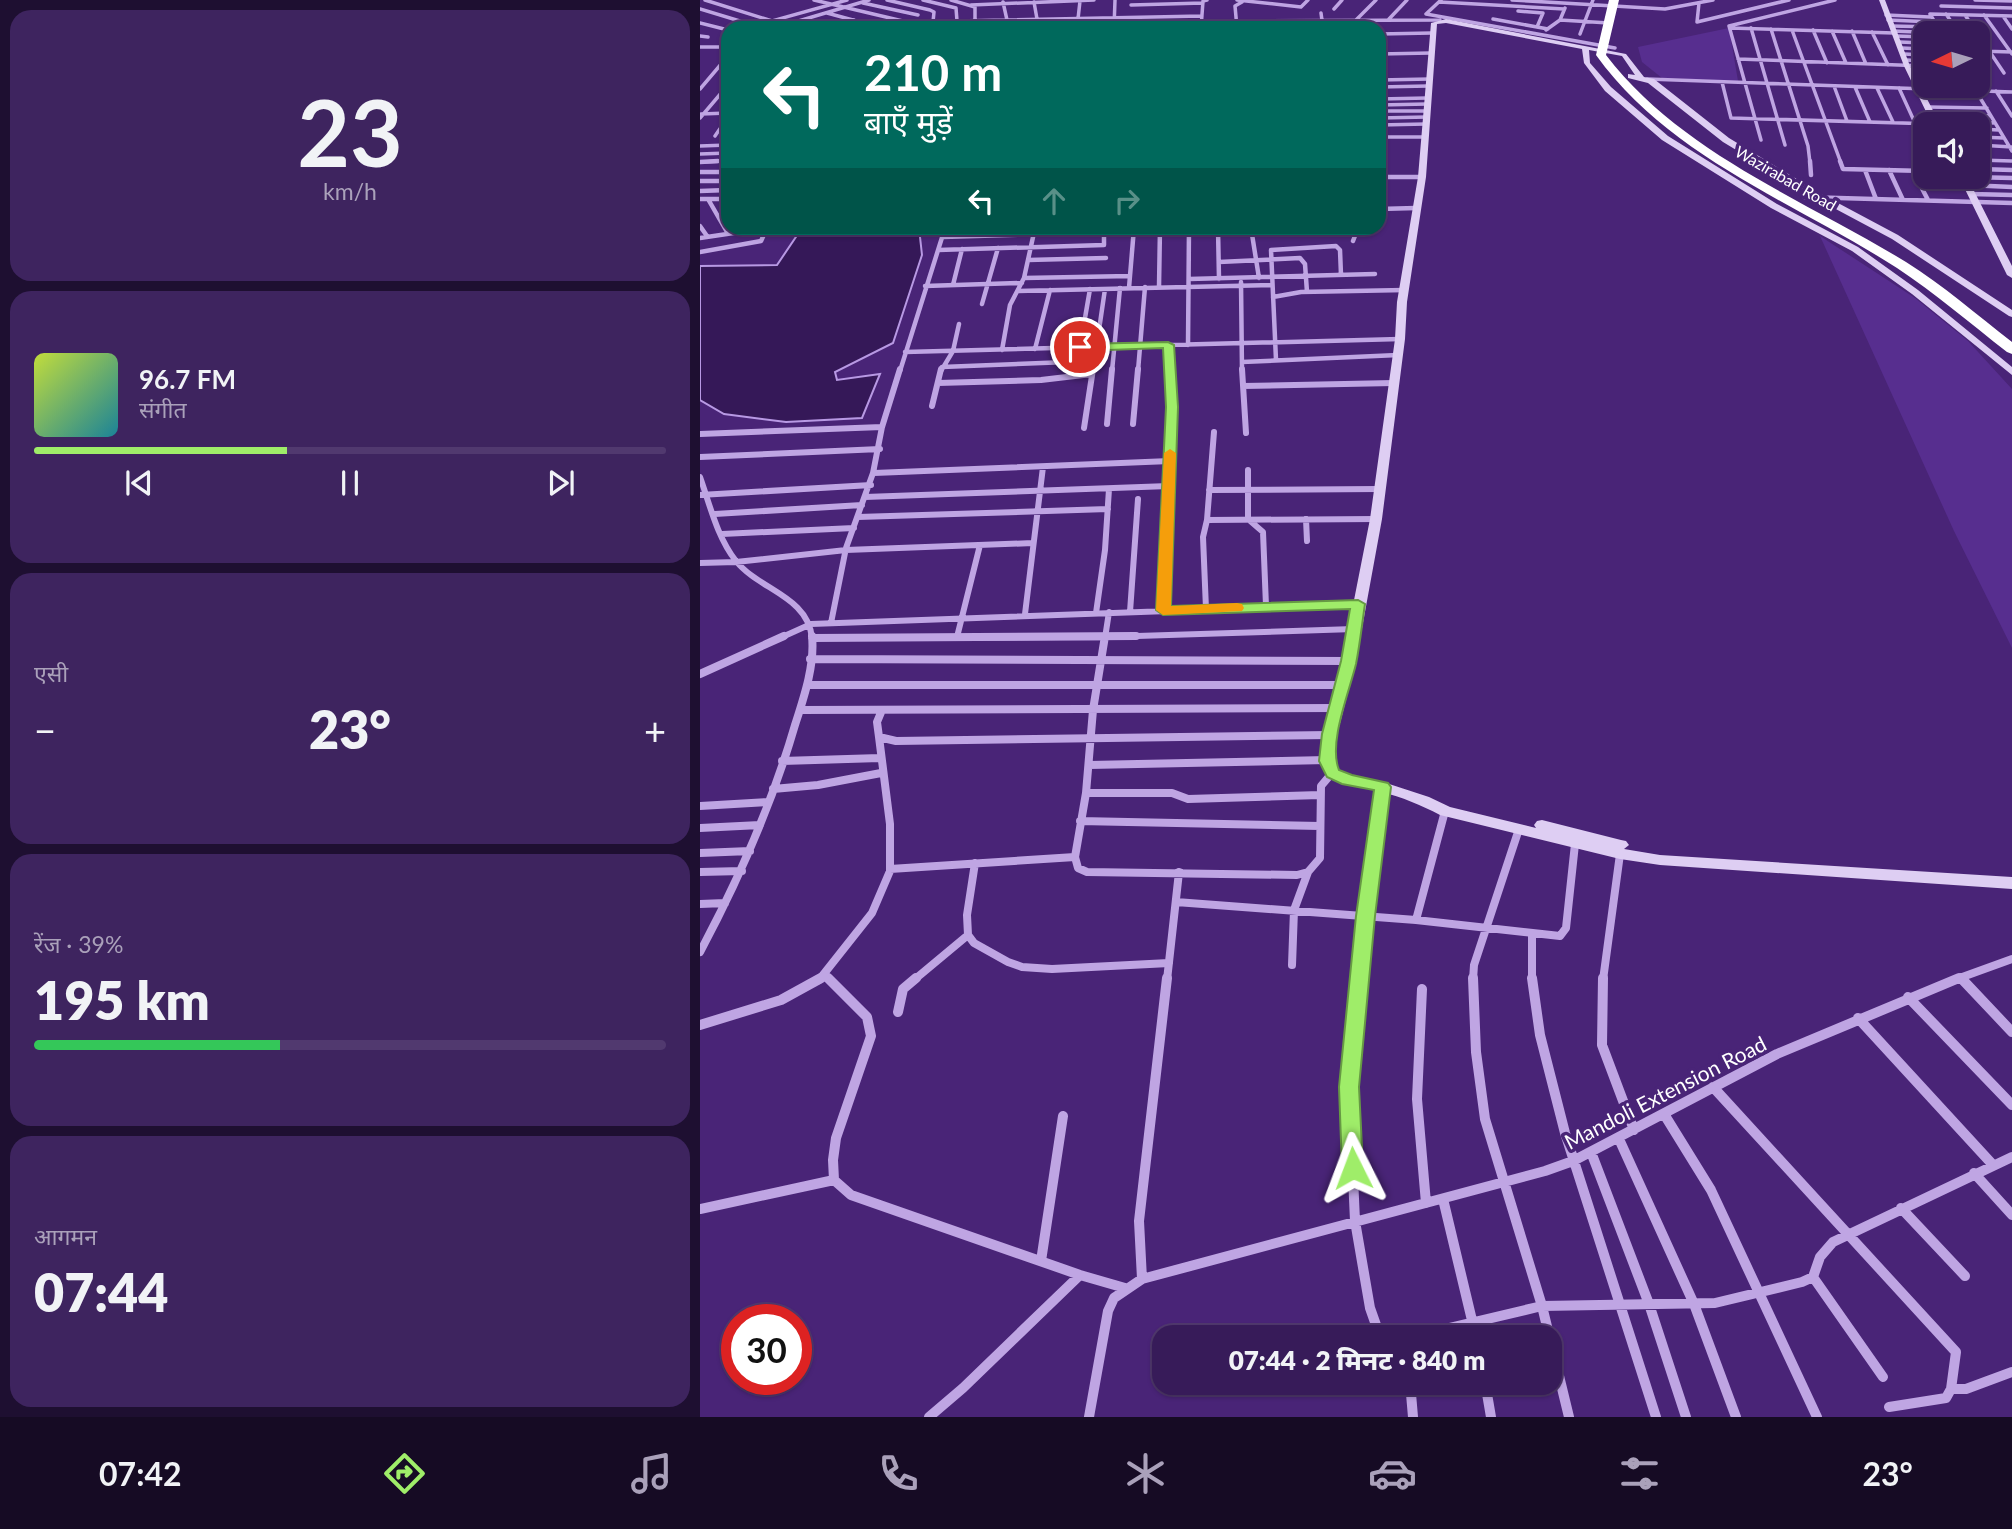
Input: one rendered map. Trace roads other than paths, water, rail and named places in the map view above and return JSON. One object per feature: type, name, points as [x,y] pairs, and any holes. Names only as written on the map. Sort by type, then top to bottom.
[{"type":"highway","points":[[1610,47],[1609,23],[1613,3]]},
{"type":"highway","name":"Wazirabad Road","points":[[1610,47],[1601,55],[1631,76],[1664,108],[1706,138],[1921,264],[2012,330]]},
{"type":"highway","name":"Wazirabad Road","points":[[1631,76],[1654,114],[1730,167],[1903,267],[2012,349]]},
{"type":"highway","points":[[1636,115],[1654,114]]},
{"type":"street","points":[[705,0],[772,21],[850,0],[918,15]]},
{"type":"street","points":[[814,0],[900,21]]},
{"type":"street","points":[[822,2],[828,0]]},
{"type":"street","points":[[799,21],[869,0]]},
{"type":"street","points":[[887,0],[932,11]]},
{"type":"street","points":[[923,0],[957,10],[957,21],[1137,17],[1440,20],[1585,46],[1610,47]]},
{"type":"street","points":[[925,9],[956,0],[971,5],[1094,0]]},
{"type":"street","points":[[971,5],[987,0]]},
{"type":"street","points":[[1115,0],[1115,21]]},
{"type":"street","points":[[1237,20],[1235,6],[1241,0],[1301,7],[1308,0]]},
{"type":"street","points":[[1270,4],[1275,0]]},
{"type":"street","points":[[1334,9],[1342,0]]},
{"type":"street","points":[[1357,19],[1376,0]]},
{"type":"street","points":[[1389,19],[1407,0]]},
{"type":"street","points":[[1486,24],[1497,15],[1500,0]]},
{"type":"street","points":[[1513,0],[1613,3],[1628,8],[1673,9],[1713,0]]},
{"type":"street","points":[[1628,8],[1638,0]]},
{"type":"street","points":[[1771,0],[1798,8]]},
{"type":"street","points":[[1699,3],[1697,22],[1789,0]]},
{"type":"street","points":[[1729,28],[1735,23],[1835,0]]},
{"type":"street","points":[[1882,0],[1913,75]]},
{"type":"street","points":[[1937,0],[1951,21]]},
{"type":"street","points":[[1967,0],[1977,15]]},
{"type":"street","points":[[1975,0],[2012,1]]},
{"type":"street","points":[[1059,1],[1059,19]]},
{"type":"street","points":[[1078,21],[1080,1]]},
{"type":"street","points":[[1563,12],[1543,13],[1497,5],[1440,1],[1426,14],[1610,47],[1624,55],[1631,76],[1726,140],[1820,197],[1924,254],[2012,314]]},
{"type":"street","points":[[1996,1],[2007,16],[2012,29]]},
{"type":"street","points":[[1003,2],[1007,20]]},
{"type":"street","points":[[1034,2],[1037,19]]},
{"type":"street","points":[[1148,17],[1151,2]]},
{"type":"street","points":[[1131,5],[1151,2],[1205,2],[1201,21]]},
{"type":"street","points":[[1536,35],[1560,20],[1567,2]]},
{"type":"street","points":[[1580,34],[1592,2]]},
{"type":"street","points":[[971,5],[975,8],[977,21]]},
{"type":"street","points":[[1941,6],[2012,8]]},
{"type":"street","points":[[700,9],[738,21]]},
{"type":"street","points":[[1519,9],[1563,12]]},
{"type":"street","points":[[1513,23],[1519,9]]},
{"type":"street","points":[[906,21],[932,11]]},
{"type":"street","points":[[932,11],[933,21]]},
{"type":"street","points":[[827,13],[858,21]]},
{"type":"street","points":[[1321,13],[1322,19]]},
{"type":"street","points":[[1537,27],[1543,13]]},
{"type":"street","points":[[1888,65],[1897,39],[1930,17],[1930,14],[2007,16]]},
{"type":"street","points":[[1965,15],[1969,21]]},
{"type":"street","points":[[1984,15],[2012,53]]},
{"type":"street","points":[[1137,17],[1137,21]]},
{"type":"street","points":[[1166,21],[1167,17]]},
{"type":"street","points":[[1930,17],[1933,21]]},
{"type":"street","points":[[1493,19],[1548,29]]},
{"type":"street","points":[[851,21],[855,20]]},
{"type":"street","points":[[1440,20],[1434,23],[1432,33],[1422,177],[1376,519],[1349,661],[1330,734],[1327,761],[1332,773],[1348,780],[1424,800],[1445,811],[1620,854],[2012,874]]},
{"type":"street","points":[[1560,20],[1609,23]]},
{"type":"street","points":[[700,23],[721,28]]},
{"type":"street","points":[[1729,28],[1872,32],[1913,45]]},
{"type":"street","points":[[1729,28],[1761,140]]},
{"type":"street","points":[[1751,28],[1785,145]]},
{"type":"street","points":[[1771,29],[1808,146],[1811,175]]},
{"type":"street","points":[[1792,30],[1843,169],[1913,171]]},
{"type":"street","points":[[1813,30],[1827,63]]},
{"type":"street","points":[[1832,31],[1846,63]]},
{"type":"street","points":[[1852,31],[1866,64]]},
{"type":"street","points":[[1872,32],[1888,65]]},
{"type":"street","points":[[1897,39],[1913,32]]},
{"type":"street","points":[[1386,34],[1432,33]]},
{"type":"street","points":[[1897,39],[1913,34]]},
{"type":"street","points":[[700,36],[708,37]]},
{"type":"street","points":[[1897,39],[1913,37]]},
{"type":"street","points":[[1897,39],[1913,38]]},
{"type":"street","points":[[1897,39],[1913,41]]},
{"type":"street","points":[[1897,39],[1913,48]]},
{"type":"street","points":[[1897,39],[1913,52]]},
{"type":"street","points":[[1897,39],[1913,54]]},
{"type":"street","points":[[1585,46],[1589,67],[1636,115],[1714,170],[1854,249],[1915,292],[2012,372]]},
{"type":"street","points":[[700,47],[721,47]]},
{"type":"street","points":[[1990,51],[2012,53]]},
{"type":"street","points":[[1990,51],[2004,73]]},
{"type":"street","points":[[1386,54],[1431,53]]},
{"type":"street","points":[[1738,59],[1888,65]]},
{"type":"street","points":[[700,89],[721,64]]},
{"type":"street","points":[[700,75],[711,75]]},
{"type":"street","points":[[1631,76],[1913,89]]},
{"type":"street","points":[[1386,80],[1429,82]]},
{"type":"street","points":[[1386,86],[1429,82]]},
{"type":"street","points":[[1722,82],[1731,118],[1913,123]]},
{"type":"street","points":[[1834,86],[1847,121]]},
{"type":"street","points":[[1855,87],[1870,122]]},
{"type":"street","points":[[1877,88],[1893,122]]},
{"type":"street","points":[[1899,88],[1913,119]]},
{"type":"street","points":[[1990,91],[2012,92]]},
{"type":"street","points":[[1996,91],[2012,116]]},
{"type":"street","points":[[701,115],[721,93]]},
{"type":"street","points":[[1981,98],[2011,148]]},
{"type":"street","points":[[1386,101],[1427,111]]},
{"type":"street","points":[[1386,106],[1427,111]]},
{"type":"street","points":[[1965,112],[1987,108]]},
{"type":"street","points":[[1386,111],[1427,111]]},
{"type":"street","points":[[1386,117],[1427,111]]},
{"type":"street","points":[[1386,123],[1427,111]]},
{"type":"street","points":[[701,115],[721,115]]},
{"type":"street","points":[[1990,122],[1995,122]]},
{"type":"street","points":[[715,136],[721,126]]},
{"type":"street","points":[[1990,130],[1999,130]]},
{"type":"street","points":[[1386,137],[1424,137]]},
{"type":"street","points":[[1990,137],[2004,138]]},
{"type":"street","points":[[700,146],[721,145]]},
{"type":"street","points":[[1990,146],[2011,148]]},
{"type":"street","points":[[700,154],[721,153]]},
{"type":"street","points":[[1990,160],[2012,161]]},
{"type":"street","points":[[700,162],[721,161]]},
{"type":"street","points":[[1990,169],[2012,170]]},
{"type":"street","points":[[1865,170],[1876,199]]},
{"type":"street","points":[[1889,170],[1903,200]]},
{"type":"street","points":[[700,173],[721,172]]},
{"type":"street","points":[[1386,177],[1422,177]]},
{"type":"street","points":[[1990,183],[2012,178]]},
{"type":"street","points":[[700,181],[721,181]]},
{"type":"street","points":[[1990,187],[2012,187]]},
{"type":"street","points":[[1922,189],[1928,200]]},
{"type":"street","points":[[1804,197],[1928,200],[1963,189]]},
{"type":"street","points":[[1970,189],[2007,257],[2012,275]]},
{"type":"street","points":[[1974,189],[2012,203]]},
{"type":"street","points":[[1980,189],[2012,195]]},
{"type":"street","points":[[700,191],[721,190]]},
{"type":"street","points":[[700,200],[721,198]]},
{"type":"street","points":[[708,199],[721,222]]},
{"type":"street","points":[[1386,209],[1416,208]]},
{"type":"street","points":[[700,226],[707,236]]},
{"type":"street","points":[[700,238],[721,233]]},
{"type":"street","points":[[700,253],[761,241],[764,235]]},
{"type":"street","points":[[831,623],[846,550],[874,473],[880,449],[881,427],[938,250],[943,237],[973,235]]},
{"type":"street","points":[[1002,349],[1010,305],[1023,280],[1033,235]]},
{"type":"street","points":[[938,250],[1104,245],[1104,235]]},
{"type":"street","points":[[1129,288],[1133,235]]},
{"type":"street","points":[[1160,235],[1160,287]]},
{"type":"street","points":[[1188,345],[1189,235]]},
{"type":"street","points":[[1218,235],[1219,279]]},
{"type":"street","points":[[1252,235],[1259,278]]},
{"type":"street","points":[[1353,241],[1355,235]]},
{"type":"street","points":[[1276,360],[1271,277],[1273,248],[1336,246],[1340,250],[1341,275]]},
{"type":"street","points":[[982,304],[998,248]]},
{"type":"street","points":[[953,285],[962,249]]},
{"type":"street","points":[[1028,260],[1106,258]]},
{"type":"street","points":[[1219,262],[1300,258],[1306,264],[1307,292]]},
{"type":"street","points":[[1189,279],[1375,274]]},
{"type":"street","points":[[925,286],[1130,276]]},
{"type":"street","points":[[1243,279],[1239,286],[1245,433]]},
{"type":"street","points":[[1018,291],[1272,285]]},
{"type":"street","points":[[1107,424],[1120,288]]},
{"type":"street","points":[[1133,424],[1145,288]]},
{"type":"street","points":[[1080,347],[1090,289]]},
{"type":"street","points":[[1084,428],[1105,289]]},
{"type":"street","points":[[1035,348],[1050,290]]},
{"type":"street","points":[[1273,297],[1307,292],[1405,290]]},
{"type":"street","points":[[932,406],[942,367],[953,351],[959,324]]},
{"type":"street","points":[[905,352],[1400,339]]},
{"type":"street","points":[[1163,610],[1172,407],[1168,345]]},
{"type":"street","points":[[1242,362],[1398,355]]},
{"type":"street","points":[[942,367],[1094,361]]},
{"type":"street","points":[[938,383],[1041,380],[1092,374]]},
{"type":"street","points":[[1243,386],[1394,383]]},
{"type":"street","points":[[700,434],[881,427]]},
{"type":"street","points":[[1206,609],[1203,537],[1207,520],[1214,432]]},
{"type":"street","points":[[700,457],[880,449]]},
{"type":"street","points":[[874,473],[1170,461]]},
{"type":"street","points":[[1025,614],[1043,467]]},
{"type":"street","points":[[1248,470],[1248,519]]},
{"type":"street","points":[[700,477],[703,495],[715,514],[736,562],[748,574],[798,608],[811,624],[812,638],[807,685],[801,710],[773,789],[742,871],[700,952]]},
{"type":"street","points":[[703,495],[870,485]]},
{"type":"street","points":[[865,497],[1169,486]]},
{"type":"street","points":[[1097,613],[1109,489]]},
{"type":"street","points":[[1209,490],[1379,489]]},
{"type":"street","points":[[1130,612],[1138,499]]},
{"type":"street","points":[[715,514],[862,505]]},
{"type":"street","points":[[858,517],[1108,509]]},
{"type":"street","points":[[1248,519],[1263,532],[1266,606]]},
{"type":"street","points":[[1306,519],[1307,541]]},
{"type":"street","points":[[1207,520],[1376,519]]},
{"type":"street","points":[[722,534],[854,528]]},
{"type":"street","points":[[700,563],[736,562],[846,550],[1033,543]]},
{"type":"street","points":[[957,637],[980,545]]},
{"type":"street","points":[[700,674],[811,624],[1025,614],[1358,604]]},
{"type":"street","points":[[1109,612],[1096,684],[1086,793],[1075,857],[1078,868],[1087,872],[1297,875],[1308,872]]},
{"type":"street","points":[[812,638],[1105,636],[1354,629]]},
{"type":"street","points":[[810,659],[1349,661]]},
{"type":"street","points":[[807,685],[1342,685]]},
{"type":"street","points":[[801,710],[1337,708]]},
{"type":"street","points":[[700,1025],[793,995],[825,975],[873,909],[890,869],[892,848],[881,774],[877,722],[882,710]]},
{"type":"street","points":[[879,737],[896,741],[1330,734]]},
{"type":"street","points":[[782,761],[880,758]]},
{"type":"street","points":[[1089,765],[1327,761]]},
{"type":"street","points":[[1292,965],[1294,910],[1308,872],[1320,858],[1321,786],[1332,773]]},
{"type":"street","points":[[773,789],[818,785],[881,774]]},
{"type":"street","points":[[1376,1325],[1370,1308],[1355,1221],[1349,1087],[1382,787]]},
{"type":"street","points":[[1086,793],[1172,793],[1188,799],[1320,795]]},
{"type":"street","points":[[1424,800],[1454,803],[1620,845],[1719,859],[2012,883]]},
{"type":"street","points":[[700,806],[768,802]]},
{"type":"street","points":[[1416,920],[1445,811]]},
{"type":"street","points":[[1080,821],[1320,826]]},
{"type":"street","points":[[700,828],[760,825]]},
{"type":"street","points":[[1520,828],[1474,965],[1472,987],[1476,1052],[1485,1119],[1542,1306],[1569,1417]]},
{"type":"street","points":[[1176,902],[1416,920],[1555,937],[1564,933],[1575,844]]},
{"type":"street","points":[[700,853],[750,851]]},
{"type":"street","points":[[1620,854],[1603,965],[1602,1045],[1634,1130]]},
{"type":"street","points":[[890,869],[1075,857]]},
{"type":"street","points":[[975,863],[967,915],[968,935],[974,943],[1022,967],[1052,969],[1169,963]]},
{"type":"street","points":[[700,873],[742,871]]},
{"type":"street","points":[[1142,1279],[1139,1221],[1179,872]]},
{"type":"street","points":[[700,904],[725,903]]},
{"type":"street","points":[[1532,934],[1530,981],[1539,1038],[1573,1161],[1656,1417]]},
{"type":"street","points":[[898,1012],[903,989],[968,935]]},
{"type":"street","name":"Mandoli Extension Road","points":[[1125,1288],[1142,1279],[1443,1199],[1573,1161],[1777,1054],[1908,997],[2010,962]]},
{"type":"street","points":[[825,975],[869,1019],[871,1030],[870,1044],[844,1108],[834,1143],[831,1160],[834,1180],[851,1195],[1080,1275],[1125,1288]]},
{"type":"street","points":[[1961,978],[2012,1032]]},
{"type":"street","points":[[1422,989],[1418,1099],[1426,1203]]},
{"type":"street","points":[[1908,997],[2012,1104]]},
{"type":"street","points":[[1858,1018],[1993,1165]]},
{"type":"street","points":[[1713,1087],[1956,1352],[1951,1389],[1946,1398],[1889,1407]]},
{"type":"street","points":[[1664,1114],[1711,1190],[1816,1417]]},
{"type":"street","points":[[1041,1261],[1063,1116]]},
{"type":"street","points":[[1619,1139],[1694,1304],[1736,1417]]},
{"type":"street","points":[[1591,1152],[1649,1304],[1686,1417]]},
{"type":"street","points":[[1458,1325],[1542,1306],[1694,1304],[1758,1295],[1813,1277],[1824,1251],[1846,1235],[2012,1157]]},
{"type":"street","points":[[1974,1173],[2012,1215]]},
{"type":"street","points":[[700,1209],[834,1180]]},
{"type":"street","points":[[1443,1199],[1474,1325]]},
{"type":"street","points":[[1901,1208],[1965,1276]]},
{"type":"street","points":[[929,1417],[963,1388],[1080,1275]]},
{"type":"street","points":[[1813,1277],[1883,1377]]},
{"type":"street","points":[[1089,1417],[1108,1311],[1114,1298],[1125,1288]]},
{"type":"street","points":[[1951,1389],[1966,1389],[2012,1372]]},
{"type":"street","points":[[1410,1395],[1413,1417]]},
{"type":"street","points":[[1487,1395],[1491,1417]]}]
